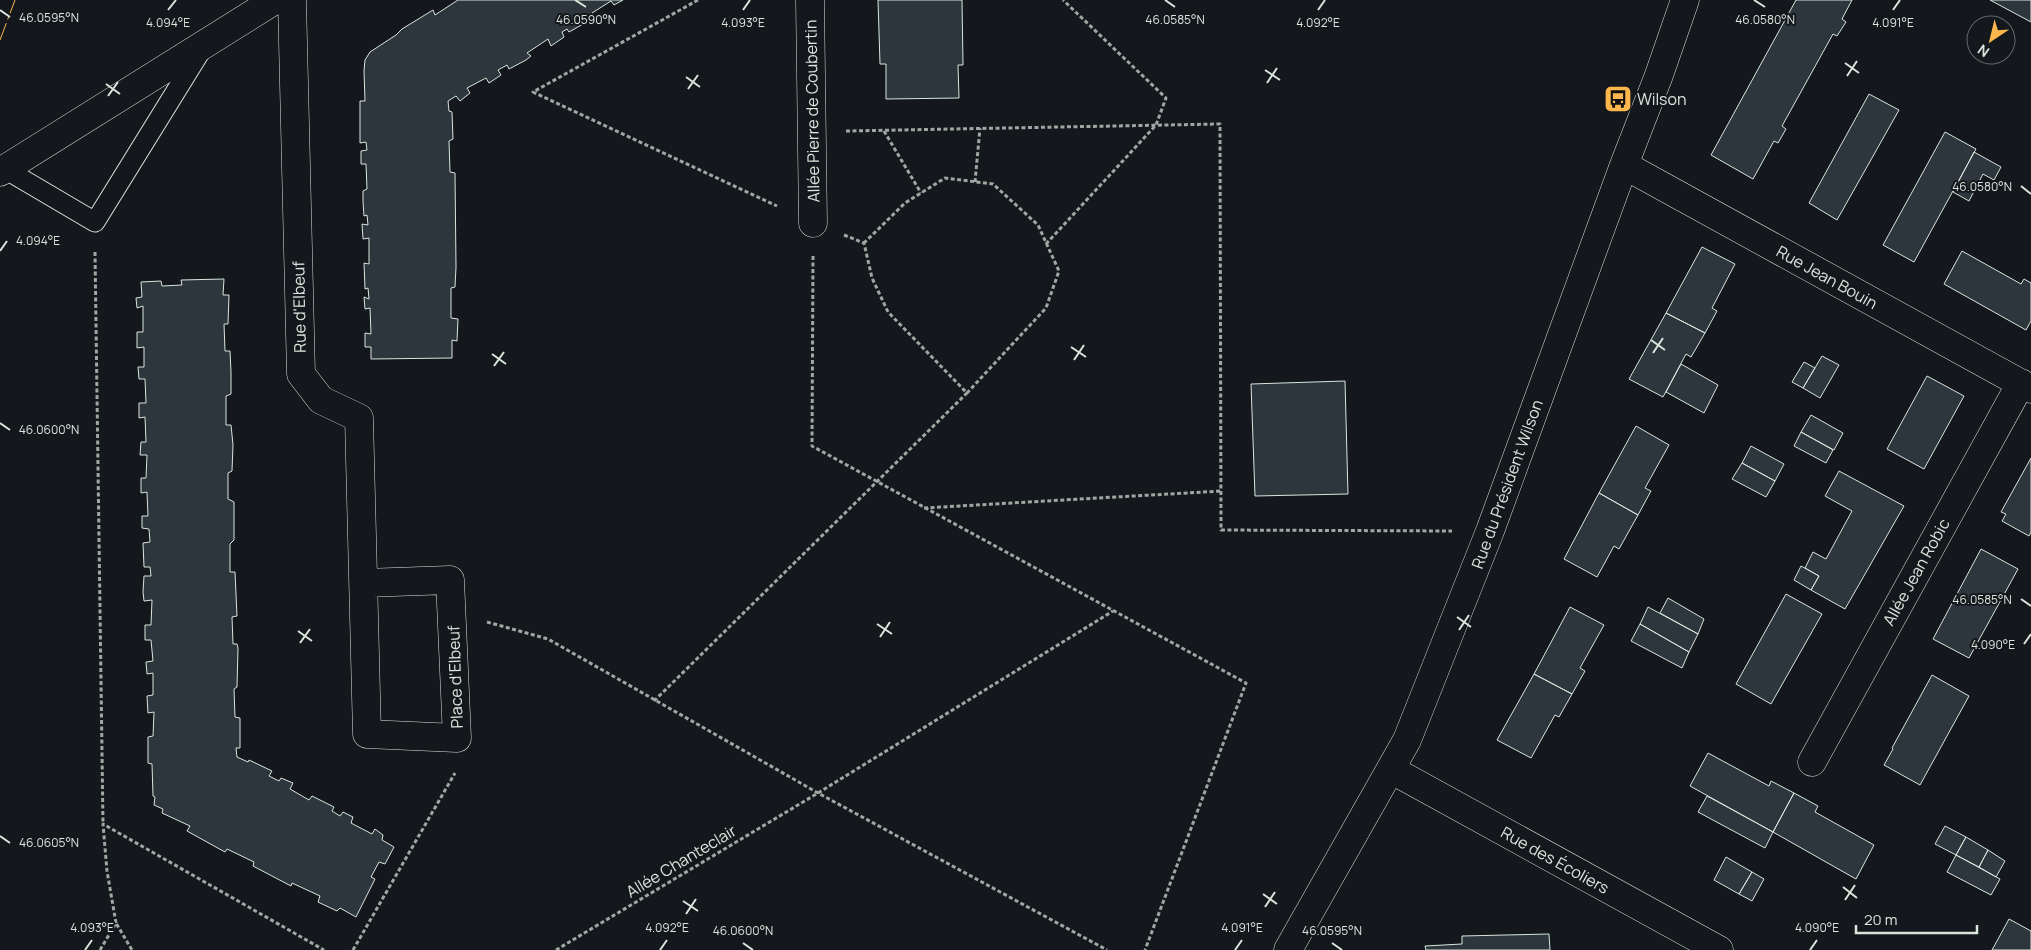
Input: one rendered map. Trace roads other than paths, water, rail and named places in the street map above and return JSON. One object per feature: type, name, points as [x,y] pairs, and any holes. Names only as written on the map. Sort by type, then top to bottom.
[{"type":"street","points":[[2,171],[275,0]]},
{"type":"street","name":"Rue d'Elbeuf","points":[[292,0],[301,374],[321,400],[359,418],[364,583]]},
{"type":"street","name":"Allée Pierre de Coubertin","points":[[810,0],[813,223]]},
{"type":"street","name":"Rue du Président Wilson","points":[[1288,950],[1408,740],[1490,532],[1624,165],[1659,75],[1684,0]]},
{"type":"street","name":"Rue Jean Bouin","points":[[1624,165],[2026,386]]},
{"type":"street","name":"Allée Jean Robic","points":[[1812,762],[2026,386]]},
{"type":"street","name":"Place d'Elbeuf","points":[[450,580],[457,738],[367,734],[364,583],[450,580]]},
{"type":"street","name":"Rue des Écoliers","points":[[1392,770],[1719,950]]},
{"type":"lane","points":[[2,171],[95,222],[206,43]]},
{"type":"place","name":"Wilson","points":[[1618,99]]}]
